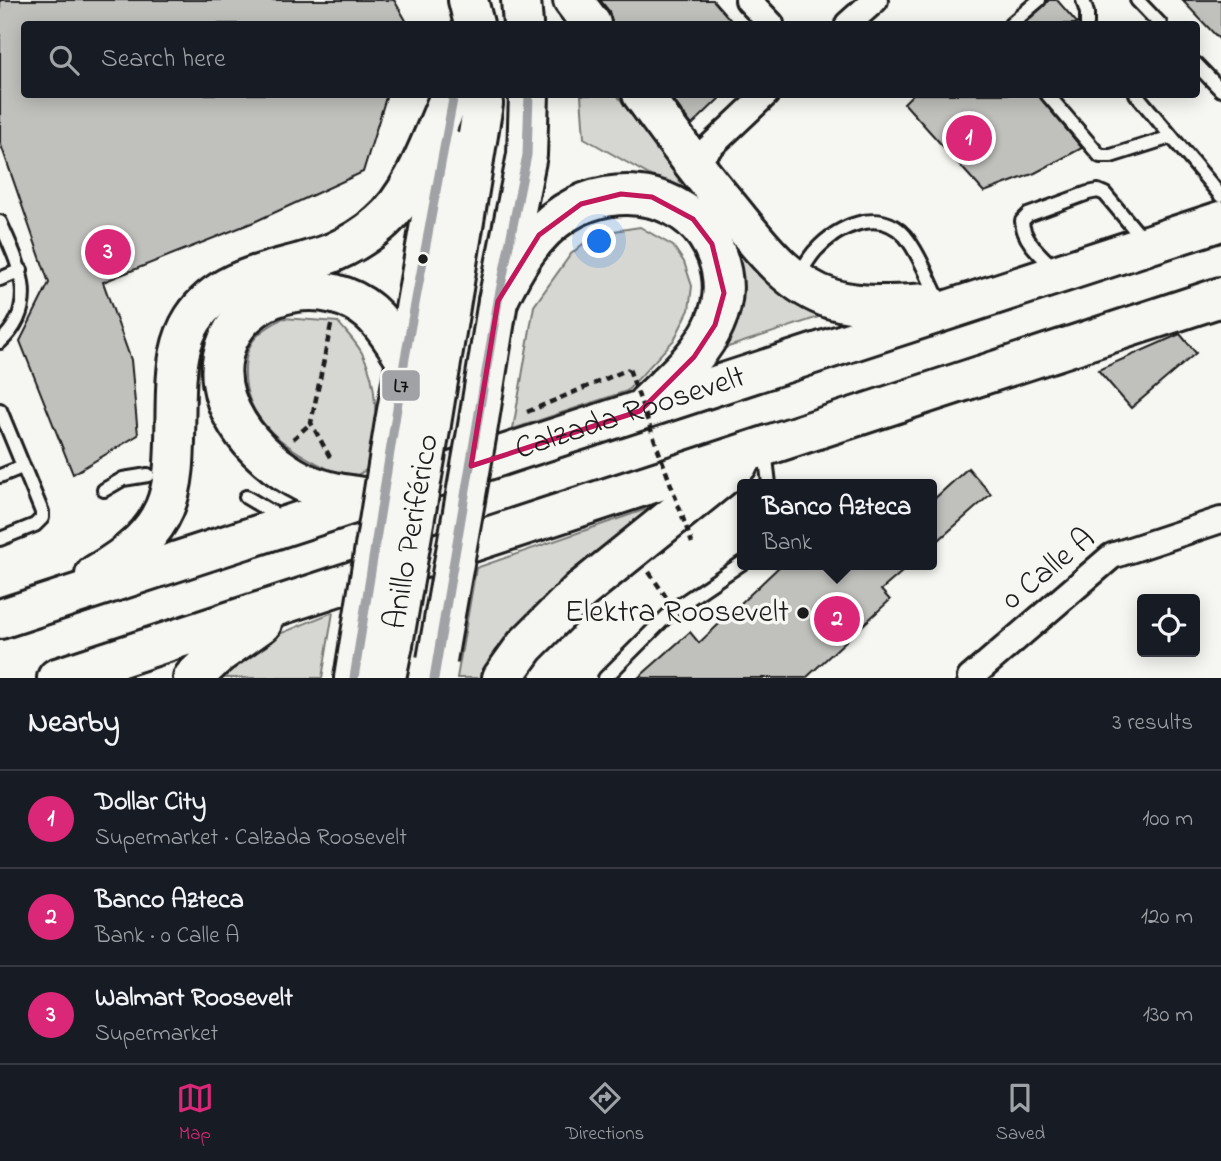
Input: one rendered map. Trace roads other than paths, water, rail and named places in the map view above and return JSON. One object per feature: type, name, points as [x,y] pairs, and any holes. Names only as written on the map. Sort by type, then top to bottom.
[{"type":"highway","points":[[462,21],[466,0]]},
{"type":"highway","points":[[466,0],[473,21]]},
{"type":"highway","points":[[521,0],[523,21]]},
{"type":"highway","points":[[573,0],[589,21]]},
{"type":"highway","points":[[44,605],[136,548],[149,536],[164,513],[172,487],[177,364],[185,335],[202,307],[224,288],[334,252],[380,223],[393,210],[412,180],[451,98]]},
{"type":"highway","points":[[413,423],[405,358],[452,98]]},
{"type":"highway","name":"Anillo Periférico","points":[[373,662],[413,423],[482,98]]},
{"type":"highway","name":"Anillo Periférico","points":[[436,669],[498,301],[527,155],[529,98]]},
{"type":"highway","points":[[645,98],[692,164],[764,250],[795,280],[816,292],[848,302],[883,306],[939,302],[999,293]]},
{"type":"highway","points":[[498,301],[520,260],[539,235],[558,218],[581,204],[608,196],[652,197],[681,209],[694,219],[712,244],[722,274],[724,293],[720,310],[704,344],[640,411]]},
{"type":"highway","name":"Calzada Roosevelt","points":[[0,619],[292,525],[362,497],[640,411],[1221,221]]},
{"type":"highway","points":[[362,497],[306,484],[269,461],[246,437],[236,422],[224,391],[224,359],[228,341],[248,314],[262,304],[292,292],[309,290],[337,293],[368,310],[383,325],[405,358]]},
{"type":"highway","points":[[57,678],[335,587],[763,460],[1221,297]]},
{"type":"highway","points":[[502,678],[525,646],[579,592],[763,460]]},
{"type":"highway","points":[[193,678],[217,655],[266,620],[335,587]]},
{"type":"street","points":[[747,0],[768,21]]},
{"type":"street","points":[[851,21],[875,0]]},
{"type":"street","points":[[692,164],[762,98]]},
{"type":"street","name":"0 Calle A","points":[[970,678],[1112,556],[1221,520]]},
{"type":"lane","points":[[1015,21],[1039,0]]},
{"type":"lane","points":[[1083,0],[1087,21]]},
{"type":"lane","points":[[1137,0],[1157,21]]},
{"type":"lane","points":[[1200,68],[1221,90]]},
{"type":"lane","points":[[1050,98],[1100,156],[1111,156],[1171,137]]},
{"type":"lane","points":[[1139,98],[1221,196]]},
{"type":"lane","points":[[1059,274],[1034,247],[1023,231],[1022,221],[1028,215],[1088,193],[1098,191],[1105,194],[1147,245]]},
{"type":"lane","points":[[795,280],[815,251],[832,235],[860,221],[883,222],[904,235],[939,302]]},
{"type":"lane","points":[[0,222],[21,270],[24,288],[16,322],[0,342]]},
{"type":"lane","points":[[0,279],[21,270]]},
{"type":"lane","points":[[0,540],[35,525],[42,518],[42,512],[1,416]]},
{"type":"lane","points":[[0,476],[22,467]]},
{"type":"lane","points":[[104,490],[123,479],[148,475]]},
{"type":"lane","points":[[246,497],[292,525]]},
{"type":"lane","points":[[605,678],[674,608],[737,567]]},
{"type":"place","name":"Dollar City","points":[[969,138]]},
{"type":"place","name":"Walmart Roosevelt","points":[[108,252]]},
{"type":"place","name":"Elektra Roosevelt","points":[[803,613]]},
{"type":"place","name":"Banco Azteca","points":[[837,619]]}]
